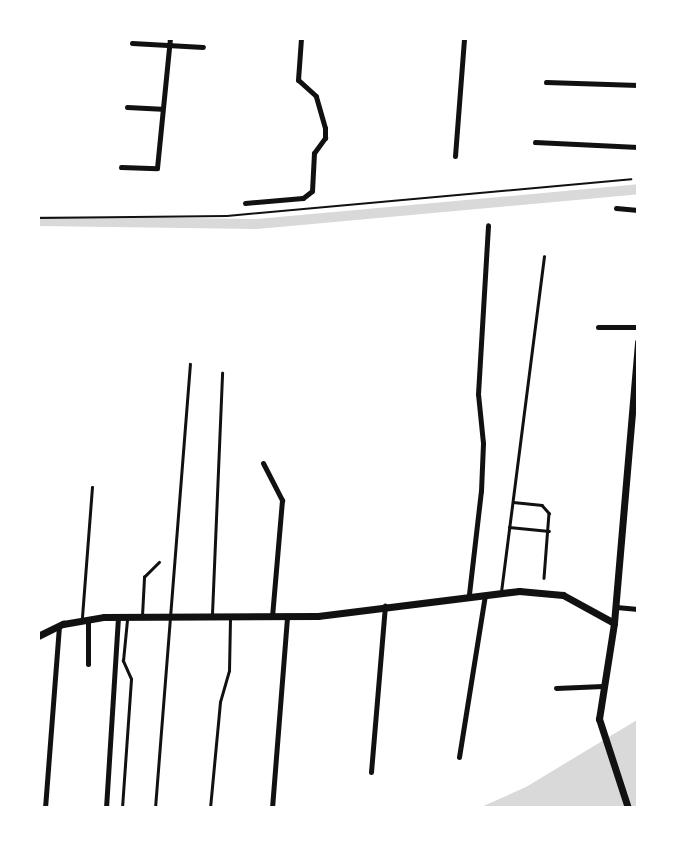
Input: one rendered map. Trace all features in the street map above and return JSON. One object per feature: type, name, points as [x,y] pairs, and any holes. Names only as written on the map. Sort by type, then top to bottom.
[{"type":"street","points":[[245,203],[303,198],[312,191],[314,153],[325,138],[325,128],[316,96],[298,80],[301,38]]},
{"type":"street","points":[[455,156],[464,38]]},
{"type":"street","points":[[132,43],[169,42],[203,47]]},
{"type":"street","points":[[121,167],[156,169],[169,42]]},
{"type":"street","points":[[546,82],[638,85]]},
{"type":"street","points":[[127,107],[161,108]]},
{"type":"street","points":[[535,142],[638,147]]},
{"type":"street","points":[[616,208],[638,210]]},
{"type":"street","points":[[469,594],[481,491],[483,443],[478,394],[488,225]]},
{"type":"street","points":[[598,327],[638,327]]},
{"type":"street","points":[[628,807],[601,735],[603,686],[614,623],[636,398],[638,342]]},
{"type":"street","points":[[263,463],[282,500],[272,616]]},
{"type":"street","points":[[38,636],[59,626],[85,620],[118,617],[287,616],[501,592],[563,595],[614,623]]},
{"type":"street","points":[[459,757],[485,593]]},
{"type":"street","points":[[371,772],[385,606]]},
{"type":"street","points":[[615,607],[638,609]]},
{"type":"street","points":[[272,807],[287,616]]},
{"type":"street","points":[[106,807],[118,617]]},
{"type":"street","points":[[85,620],[88,664]]},
{"type":"street","points":[[45,807],[59,626]]},
{"type":"street","points":[[556,688],[603,686]]},
{"type":"lane","points":[[501,592],[544,257]]},
{"type":"lane","points":[[155,807],[190,364]]},
{"type":"lane","points":[[212,616],[222,373]]},
{"type":"lane","points":[[85,620],[92,486]]},
{"type":"lane","points":[[512,502],[547,509],[549,531],[544,578]]},
{"type":"lane","points":[[509,527],[549,531]]},
{"type":"lane","points":[[142,617],[144,577],[159,562]]},
{"type":"lane","points":[[210,807],[220,702],[229,671],[230,616]]},
{"type":"lane","points":[[122,807],[131,679],[124,661],[127,617]]},
{"type":"path","points":[[38,218],[227,216],[631,179]]},
{"type":"shaded area","points":[[637,720],[637,807],[479,808],[526,787]]},
{"type":"waterway","points":[[38,221],[257,224],[638,189]]}]
